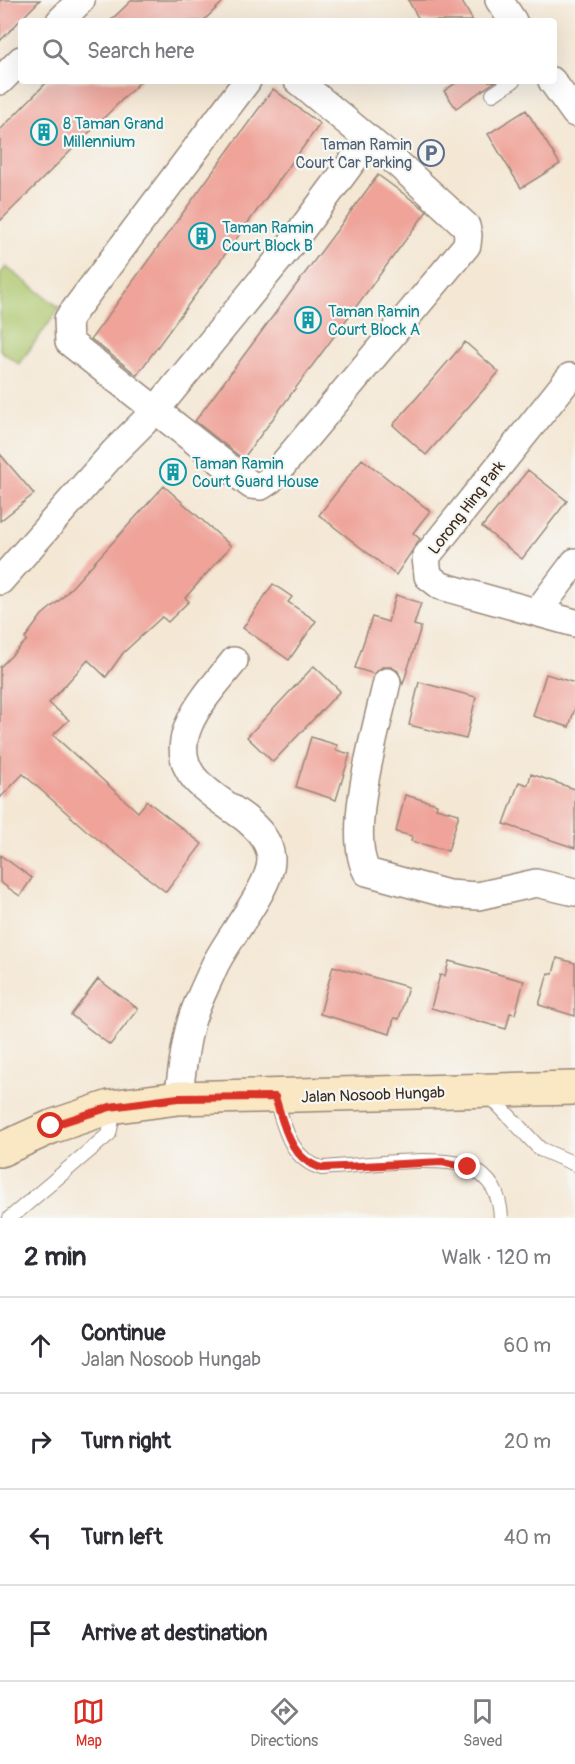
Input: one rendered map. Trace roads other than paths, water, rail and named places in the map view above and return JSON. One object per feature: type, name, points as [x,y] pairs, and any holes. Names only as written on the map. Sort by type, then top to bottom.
[{"type":"main road","name":"Jalan Nosoob Hungab","points":[[0,1150],[51,1126],[110,1107],[178,1098],[575,1088]]},
{"type":"street","points":[[63,18],[81,0]]},
{"type":"street","points":[[499,0],[511,18]]},
{"type":"street","points":[[0,81],[18,63]]},
{"type":"street","points":[[245,84],[68,319],[69,342],[251,485],[261,486],[270,480],[467,245],[466,226],[369,139],[302,84]]},
{"type":"street","points":[[554,84],[575,113]]},
{"type":"street","points":[[0,581],[115,451],[156,411],[288,248],[369,139]]},
{"type":"street","name":"Lorong Hing Park","points":[[570,377],[426,557],[428,576],[441,586],[575,623]]},
{"type":"street","points":[[538,611],[575,562]]},
{"type":"street","points":[[178,1098],[191,1024],[215,964],[259,890],[271,861],[266,839],[254,825],[196,781],[183,755],[184,739],[193,716],[234,661]]},
{"type":"street","points":[[387,682],[361,806],[360,861],[367,872],[448,894],[478,896],[536,883],[575,892]]},
{"type":"lane","points":[[493,94],[508,84]]},
{"type":"lane","points":[[485,1091],[540,1149],[575,1164]]},
{"type":"lane","points":[[275,1097],[291,1142],[296,1151],[311,1165],[322,1168],[442,1162],[468,1167],[488,1180],[500,1199],[501,1218]]},
{"type":"lane","points":[[10,1218],[109,1134],[112,1120],[110,1107]]},
{"type":"place","name":"8 Taman Grand Millennium","points":[[44,132]]},
{"type":"place","name":"Taman Ramin Court Car Parking","points":[[431,153]]},
{"type":"place","name":"Taman Ramin Court Block B","points":[[202,236]]},
{"type":"place","name":"Taman Ramin Court Block A","points":[[308,320]]},
{"type":"place","name":"Taman Ramin Court Guard House","points":[[173,472]]}]
